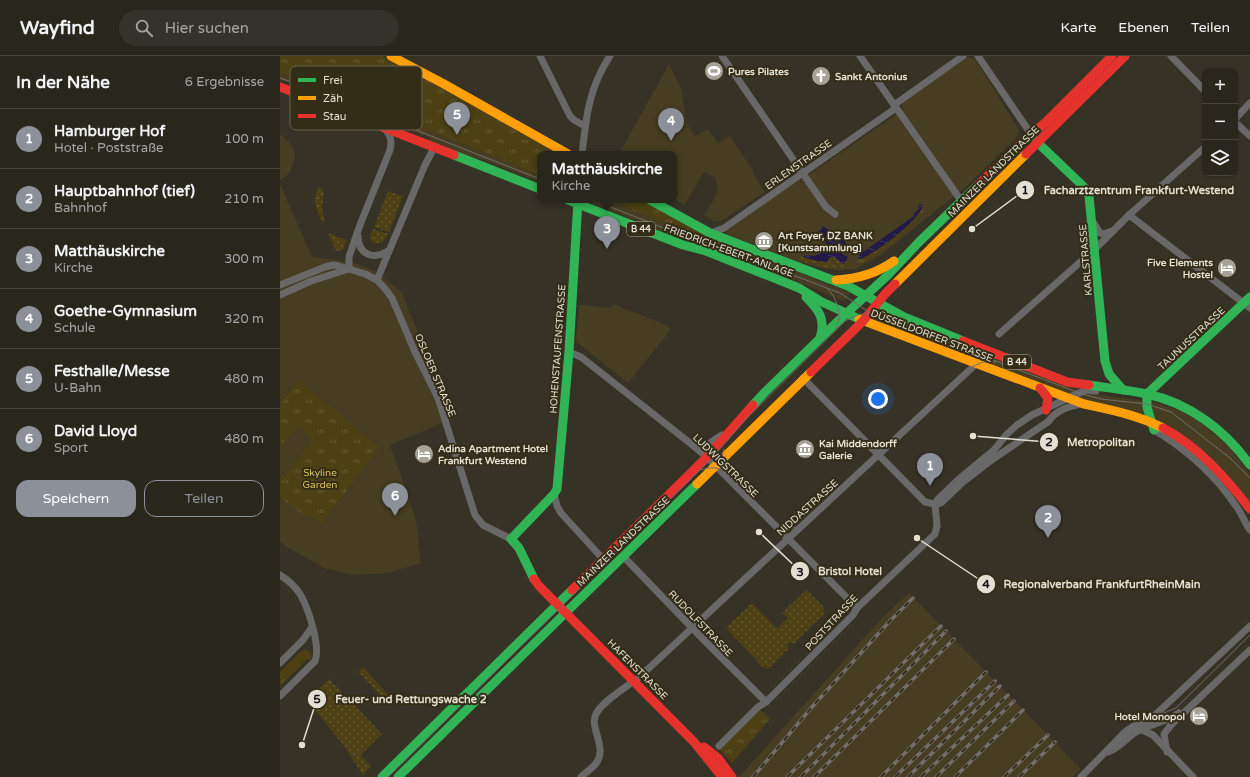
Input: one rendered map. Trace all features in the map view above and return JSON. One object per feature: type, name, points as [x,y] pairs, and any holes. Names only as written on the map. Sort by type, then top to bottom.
[{"type":"main road","points":[[390,56],[409,66]]},
{"type":"main road","name":"MAINZER LANDSTRASSE","points":[[382,777],[707,457],[765,392],[820,338],[866,296],[919,242],[1031,134],[1046,122],[1112,56]]},
{"type":"main road","name":"MAINZER LANDSTRASSE","points":[[398,777],[716,466],[803,378],[863,321],[878,302],[903,276],[1125,56]]},
{"type":"main road","points":[[422,73],[563,151]]},
{"type":"main road","points":[[280,87],[290,91]]},
{"type":"main road","points":[[388,130],[537,188]]},
{"type":"main road","name":"KARLSTRASSE","points":[[1037,142],[1087,191],[1089,196],[1105,361],[1108,373],[1112,380],[1127,391]]},
{"type":"main road","name":"HOHENSTAUFENSTRASSE","points":[[554,494],[557,489],[558,481],[569,352],[578,203]]},
{"type":"main road","name":"FRIEDRICH-EBERT-ANLAGE","points":[[580,203],[682,245],[706,251],[799,288],[846,314]]},
{"type":"main road","name":"FRIEDRICH-EBERT-ANLAGE","points":[[655,203],[710,233],[829,280],[848,286],[866,296]]},
{"type":"main road","points":[[829,280],[855,279],[875,273],[892,263],[919,242]]},
{"type":"main road","points":[[799,288],[854,307],[869,306],[878,302]]},
{"type":"main road","points":[[799,288],[816,307],[820,314],[823,326],[820,338]]},
{"type":"main road","name":"B 44","points":[[866,296],[878,302]]},
{"type":"main road","name":"DÜSSELDORFER STRASSE","points":[[878,302],[915,321],[1067,382],[1127,391]]},
{"type":"main road","name":"TAUNUSSTRASSE","points":[[1147,394],[1248,303]]},
{"type":"main road","name":"B 44","points":[[846,314],[863,321]]},
{"type":"main road","name":"DÜSSELDORFER STRASSE","points":[[863,321],[1084,404]]},
{"type":"main road","points":[[1040,388],[1048,398],[1046,410]]},
{"type":"main road","name":"B 44","points":[[1127,391],[1147,394],[1177,404],[1201,417],[1224,435],[1240,451],[1250,465]]},
{"type":"main road","points":[[1147,394],[1147,407],[1153,426]]},
{"type":"main road","name":"B 44","points":[[1084,404],[1128,414],[1176,435],[1202,455],[1228,481],[1250,509]]},
{"type":"main road","points":[[511,539],[554,494]]},
{"type":"main road","name":"HAFENSTRASSE","points":[[511,539],[520,550],[534,580],[694,742],[722,777]]},
{"type":"main road","name":"HAFENSTRASSE","points":[[694,742],[708,749],[718,758],[732,777]]},
{"type":"street","points":[[540,56],[570,116],[585,126]]},
{"type":"street","points":[[582,151],[586,114],[599,74],[610,56]]},
{"type":"street","points":[[722,56],[826,207],[835,214]]},
{"type":"street","points":[[860,56],[962,202]]},
{"type":"street","name":"ERLENSTRASSE","points":[[710,233],[724,228],[849,141],[963,56]]},
{"type":"street","points":[[978,56],[1037,142]]},
{"type":"street","points":[[1171,56],[1202,88]]},
{"type":"street","points":[[1238,116],[1250,103]]},
{"type":"street","points":[[1238,125],[1250,136]]},
{"type":"street","points":[[280,295],[317,279],[349,270],[349,257],[390,150],[391,138],[385,130]]},
{"type":"street","points":[[377,280],[388,251],[434,148]]},
{"type":"street","points":[[999,334],[1095,249],[1129,215],[1202,149]]},
{"type":"street","points":[[1129,215],[1248,303]]},
{"type":"street","points":[[1092,220],[1097,230],[1102,234],[1116,229]]},
{"type":"street","points":[[358,234],[359,246],[368,254],[380,256],[388,251]]},
{"type":"street","name":"OSLOER STRASSE","points":[[280,285],[327,266],[338,265],[349,270],[366,274],[377,280],[392,298],[415,352],[438,398],[475,515],[481,524],[511,539]]},
{"type":"street","name":"LUDWIGSTRASSE","points":[[569,352],[581,357],[707,457],[857,608]]},
{"type":"street","name":"NIDDASTRASSE","points":[[581,777],[597,762],[599,755],[600,744],[594,719],[596,713],[613,697],[634,681],[976,364]]},
{"type":"street","points":[[803,378],[925,502],[934,504],[960,478],[997,452],[1009,448],[1049,421],[1052,416],[1068,408],[1084,404]]},
{"type":"street","points":[[997,452],[1003,438],[1025,419],[1068,398],[1087,390],[1110,392],[1127,391]]},
{"type":"street","points":[[1153,426],[1174,442],[1209,473],[1228,494],[1240,512],[1250,532]]},
{"type":"street","name":"MAINZER LANDSTRASSE","points":[[695,447],[702,447],[708,444],[732,428]]},
{"type":"street","points":[[1003,438],[1003,444],[1005,447],[1009,448]]},
{"type":"street","points":[[554,494],[557,506],[561,513],[603,559]]},
{"type":"street","name":"POSTSTRASSE","points":[[720,746],[853,615],[857,608],[935,534],[937,526],[934,504]]},
{"type":"street","name":"RUDOLFSTRASSE","points":[[623,556],[766,702]]},
{"type":"street","points":[[280,575],[292,584],[301,596],[312,627],[317,656],[315,660],[280,696]]},
{"type":"street","points":[[280,663],[299,645],[312,627]]},
{"type":"street","points":[[1082,777],[1121,736],[1134,726],[1152,718],[1249,628]]},
{"type":"street","points":[[299,645],[308,643],[314,647],[316,651]]},
{"type":"street","points":[[1168,752],[1164,734],[1171,725],[1250,650]]},
{"type":"street","points":[[1106,752],[1119,746],[1142,729],[1176,715],[1201,698]]},
{"type":"street","points":[[1166,706],[1168,714],[1176,715]]},
{"type":"street","points":[[1134,726],[1152,735],[1192,777]]},
{"type":"shaded area","points":[[968,57],[975,59],[1019,130],[1017,137],[968,185],[882,254],[856,269],[838,270],[799,262],[727,234],[725,228],[811,173],[903,110],[902,103]]},
{"type":"shaded area","points":[[669,64],[681,89],[687,123],[695,136],[708,129],[718,143],[730,136],[754,172],[753,173],[765,192],[721,221],[713,221],[704,216],[716,195],[717,186],[715,177],[704,172],[685,205],[677,201],[677,151],[621,151]]},
{"type":"shaded area","points":[[280,73],[290,76],[290,83],[280,80]]},
{"type":"shaded area","points":[[422,128],[537,174],[537,181],[478,158],[462,154],[427,141],[429,137],[411,130],[422,130]]},
{"type":"shaded area","points":[[280,134],[290,143],[294,150],[295,158],[290,172],[280,181]]},
{"type":"shaded area","points":[[280,184],[312,257],[352,262],[377,272],[402,293],[450,412],[452,419],[390,445],[416,520],[421,563],[389,573],[356,575],[326,569],[287,547],[280,541]]},
{"type":"shaded area","points":[[592,203],[620,203],[627,206],[626,208],[690,233],[720,242],[851,293],[843,301],[728,253],[698,245]]},
{"type":"shaded area","points":[[613,304],[671,327],[668,333],[628,383],[576,340],[579,305],[611,308]]},
{"type":"shaded area","points":[[882,307],[901,319],[1076,389],[1089,393],[1144,401],[1144,415],[1097,404],[871,319]]},
{"type":"shaded area","points":[[1151,402],[1164,405],[1187,414],[1219,437],[1228,446],[1250,474],[1250,502],[1157,419],[1151,408]]},
{"type":"shaded area","points":[[909,593],[1081,769],[1072,777],[739,777],[886,614]]},
{"type":"green space","points":[[280,56],[383,56],[401,66],[290,66],[290,76],[280,73]]},
{"type":"green space","points":[[422,78],[555,151],[537,151],[537,174],[422,128]]},
{"type":"green space","points":[[422,127],[426,129],[423,135],[410,130],[422,130]]},
{"type":"green space","points":[[320,187],[324,193],[322,209],[325,221],[322,222],[315,204],[315,195]]},
{"type":"green space","points":[[388,191],[403,196],[389,232],[374,227]]},
{"type":"green space","points":[[620,203],[648,203],[721,243],[690,233],[626,208],[627,206]]},
{"type":"green space","points":[[923,207],[925,209],[922,214],[895,241],[871,258],[862,263],[858,262],[858,258],[861,259],[869,255],[904,229]]},
{"type":"green space","points":[[373,229],[388,234],[383,242],[375,244],[371,242],[370,236]]},
{"type":"green space","points":[[328,233],[346,240],[343,250],[336,251]]},
{"type":"green space","points":[[802,255],[828,259],[832,257],[846,263],[848,258],[850,262],[848,266],[843,268],[830,261],[830,263],[838,267],[837,269],[824,268],[800,261],[799,258]]},
{"type":"green space","name":"Skyline Garden","points":[[299,380],[380,447],[321,524],[313,516],[303,515],[280,497],[280,478],[282,479],[313,440],[298,426],[280,447],[280,404]]},
{"type":"green space","points":[[806,590],[823,606],[825,612],[822,617],[812,626],[811,625],[807,632],[806,631],[795,643],[793,644],[791,642],[787,645],[789,648],[771,667],[770,666],[768,669],[763,666],[762,667],[737,639],[734,638],[731,633],[730,634],[727,627],[751,604],[753,604],[777,628],[788,618],[782,613]]},
{"type":"green space","points":[[306,649],[310,652],[312,657],[310,660],[307,659],[280,686],[280,672],[301,651]]},
{"type":"green space","points":[[363,667],[395,702],[391,706],[358,672]]},
{"type":"green space","points":[[329,679],[382,734],[361,755],[371,766],[363,775],[344,746],[307,700]]},
{"type":"green space","points":[[760,710],[770,719],[732,763],[720,750]]},
{"type":"water","points":[[921,204],[923,207],[904,229],[878,249],[861,259],[858,258],[860,254],[914,216],[913,214],[919,209],[918,206]]},
{"type":"water","points":[[822,226],[842,237],[847,245],[843,247],[842,251],[842,254],[848,257],[844,264],[833,257],[830,257],[827,262],[803,257],[804,255],[814,256],[827,251],[828,246],[818,233],[822,229]]},
{"type":"tram line","points":[[280,78],[290,81]]},
{"type":"tram line","points":[[416,130],[537,178]]},
{"type":"tram line","points":[[601,203],[666,229],[730,251],[840,293],[872,314]]},
{"type":"tram line","points":[[827,288],[834,297],[838,307],[839,318],[836,328]]},
{"type":"tram line","points":[[388,777],[710,460],[746,419],[845,321],[861,314],[874,314],[1079,393],[1101,399],[1147,404],[1171,412],[1230,458],[1250,478]]},
{"type":"tram line","points":[[701,470],[708,468],[721,470],[727,474],[775,523],[786,528],[797,527],[967,369],[983,362],[996,362]]},
{"type":"tram line","points":[[724,449],[721,460],[727,473]]},
{"type":"tram line","points":[[1079,777],[1131,727],[1176,708],[1250,635]]},
{"type":"tram line","points":[[1179,710],[1165,730],[1165,738],[1167,746],[1172,753],[1194,777]]},
{"type":"railway","points":[[753,777],[812,707],[888,623],[913,598]]},
{"type":"railway","points":[[787,777],[941,626]]},
{"type":"railway","points":[[801,777],[946,631]]},
{"type":"railway","points":[[814,777],[954,639]]},
{"type":"railway","points":[[881,777],[986,672]]},
{"type":"railway","points":[[895,777],[995,681]]},
{"type":"railway","points":[[908,777],[1000,686]]},
{"type":"railway","points":[[921,777],[1008,695]]},
{"type":"railway","points":[[936,777],[1014,701]]},
{"type":"railway","points":[[955,777],[1023,710]]},
{"type":"railway","points":[[1004,777],[1048,735]]},
{"type":"railway","points":[[1019,777],[1055,742]]},
{"type":"traffic: fast","points":[[1037,142],[1084,187],[1089,196],[1105,361],[1109,374],[1123,390]]},
{"type":"traffic: fast","points":[[454,155],[537,188]]},
{"type":"traffic: fast","points":[[753,405],[837,322],[887,276],[919,242],[978,185]]},
{"type":"traffic: fast","points":[[576,203],[683,245],[706,251],[799,288],[822,302],[859,319]]},
{"type":"traffic: fast","points":[[534,579],[519,548],[511,539],[557,489],[569,352],[578,203]]},
{"type":"traffic: fast","points":[[655,203],[710,233],[848,286],[904,317],[963,341]]},
{"type":"traffic: fast","points":[[806,297],[815,306],[822,320],[822,331],[820,338]]},
{"type":"traffic: fast","points":[[1154,430],[1147,407],[1147,394],[1250,297]]},
{"type":"traffic: fast","points":[[1089,385],[1147,394],[1177,404],[1205,420],[1229,440],[1250,465]]},
{"type":"traffic: fast","points":[[398,777],[697,484]]},
{"type":"traffic: fast","points":[[382,777],[572,590]]},
{"type":"traffic: slow","points":[[391,56],[410,66]]},
{"type":"traffic: slow","points":[[422,72],[563,151]]},
{"type":"traffic: slow","points":[[895,284],[1026,154]]},
{"type":"traffic: slow","points":[[836,280],[866,275],[887,266],[894,261]]},
{"type":"traffic: slow","points":[[859,319],[1084,404],[1134,416],[1163,428]]},
{"type":"traffic: slow","points":[[697,484],[811,372]]},
{"type":"traffic: jam","points":[[978,185],[1031,134],[1046,122],[1112,56]]},
{"type":"traffic: jam","points":[[1026,154],[1125,56]]},
{"type":"traffic: jam","points":[[280,87],[290,91]]},
{"type":"traffic: jam","points":[[390,130],[454,155]]},
{"type":"traffic: jam","points":[[811,372],[863,321],[895,284]]},
{"type":"traffic: jam","points":[[963,341],[1067,382],[1089,385]]},
{"type":"traffic: jam","points":[[1040,388],[1048,398],[1046,410]]},
{"type":"traffic: jam","points":[[572,590],[707,457],[753,405]]},
{"type":"traffic: jam","points":[[1163,428],[1188,444],[1211,464],[1250,509]]},
{"type":"traffic: jam","points":[[534,579],[539,586],[694,742],[722,777]]},
{"type":"traffic: jam","points":[[704,747],[718,758],[732,777]]},
{"type":"place","name":"Pures Pilates","points":[[714,71]]},
{"type":"place","name":"Sankt Antonius","points":[[821,76]]},
{"type":"place","name":"Festhalle/Messe","points":[[457,135]]},
{"type":"place","name":"Goethe-Gymnasium","points":[[671,141]]},
{"type":"place","name":"Facharztzentrum Frankfurt-Westend","points":[[972,229]]},
{"type":"place","name":"Art Foyer, DZ BANK [Kunstsammlung]","points":[[764,241]]},
{"type":"place","name":"Matthäuskirche","points":[[607,249]]},
{"type":"place","name":"Five Elements Hostel","points":[[1227,268]]},
{"type":"place","name":"Metropolitan","points":[[973,436]]},
{"type":"place","name":"Kai Middendorff Galerie","points":[[805,449]]},
{"type":"place","name":"Adina Apartment Hotel Frankfurt Westend","points":[[424,454]]},
{"type":"place","name":"Hamburger Hof","points":[[930,486]]},
{"type":"place","name":"David Lloyd","points":[[395,516]]},
{"type":"place","name":"Bristol Hotel","points":[[759,532]]},
{"type":"place","name":"Regionalverband FrankfurtRheinMain","points":[[917,538]]},
{"type":"place","name":"Hauptbahnhof (tief)","points":[[1048,538]]},
{"type":"place","name":"Hotel Monopol","points":[[1199,716]]},
{"type":"place","name":"Feuer- und Rettungswache 2","points":[[302,745]]}]
